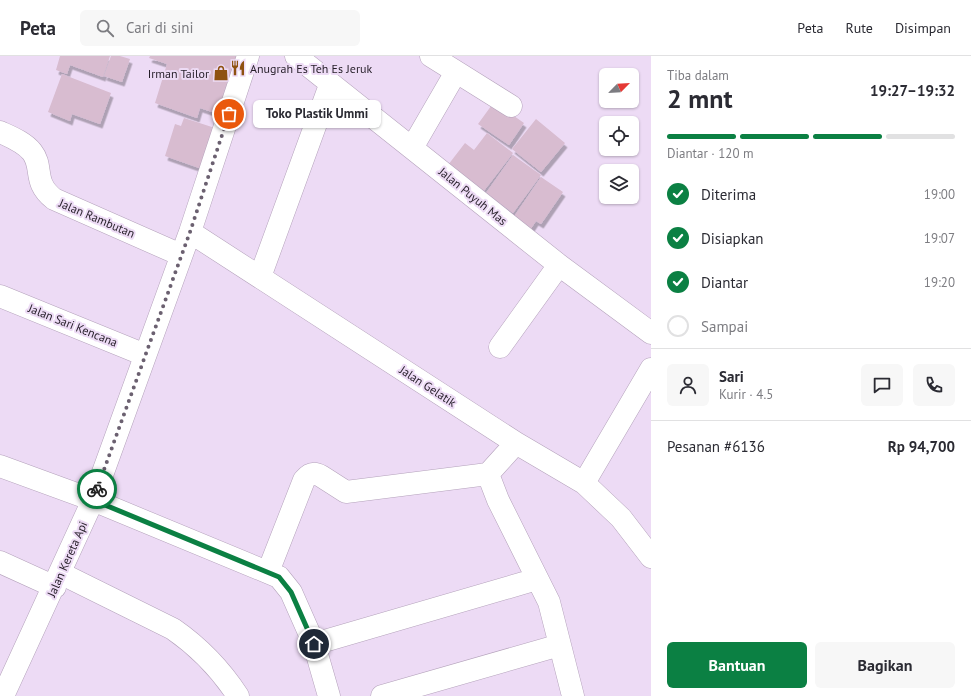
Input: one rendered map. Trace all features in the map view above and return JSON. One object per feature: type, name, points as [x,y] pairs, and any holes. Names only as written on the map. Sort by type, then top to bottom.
[{"type":"street","name":"Jalan Kereta Api","points":[[3,696],[58,580],[93,500],[190,232],[248,56]]},
{"type":"street","name":"Jalan Puyuh Mas","points":[[296,56],[330,85],[559,265],[651,333]]},
{"type":"street","points":[[431,56],[511,106]]},
{"type":"street","points":[[412,148],[456,72]]},
{"type":"street","points":[[260,277],[330,85]]},
{"type":"street","name":"Jalan Rambutan","points":[[0,132],[22,142],[32,151],[37,161],[39,179],[47,194],[54,199],[181,255]]},
{"type":"street","name":"Jalan Gelatik","points":[[190,232],[516,443],[584,483],[620,518],[651,557]]},
{"type":"street","points":[[500,347],[559,265]]},
{"type":"street","name":"Jalan Sari Kencana","points":[[0,296],[145,355]]},
{"type":"street","points":[[584,483],[651,369]]},
{"type":"street","points":[[268,572],[304,480],[310,474],[314,473],[321,476],[346,492],[488,474],[516,443]]},
{"type":"street","points":[[0,466],[93,500],[279,577],[289,588],[314,644],[329,696]]},
{"type":"street","points":[[488,474],[498,500],[550,602],[573,696]]},
{"type":"street","points":[[0,562],[58,580],[173,629],[185,637],[216,667],[238,696]]},
{"type":"street","points":[[314,644],[537,579]]},
{"type":"street","points":[[382,696],[560,645]]},
{"type":"building","points":[[60,56],[110,56],[103,77],[70,65],[67,74],[56,70]]},
{"type":"building","points":[[111,56],[120,56],[130,59],[122,82],[104,76]]},
{"type":"building","points":[[150,56],[239,56],[224,116],[200,108],[197,118],[155,103],[167,64],[149,58]]},
{"type":"building","points":[[62,74],[111,93],[100,124],[72,114],[70,121],[48,112]]},
{"type":"building","points":[[494,102],[524,123],[509,145],[478,124]]},
{"type":"building","points":[[184,118],[215,128],[202,169],[165,156],[175,124],[181,126]]},
{"type":"building","points":[[536,119],[565,143],[541,172],[512,149]]},
{"type":"building","points":[[487,133],[513,153],[483,192],[448,165],[465,143],[474,150]]},
{"type":"building","points":[[513,155],[541,175],[513,213],[486,193]]},
{"type":"building","points":[[541,177],[563,192],[541,224],[536,221],[530,230],[513,218]]},
{"type":"way so far","points":[[97,489],[190,232],[229,114]]},
{"type":"place","name":"Anugrah Es Teh Es Jeruk","points":[[238,68]]},
{"type":"place","name":"Irman Tailor","points":[[221,73]]},
{"type":"place","name":"Toko Plastik Ummi","points":[[229,114]]},
{"type":"route","points":[[97,489],[93,500],[279,577],[291,592],[314,644]]}]
